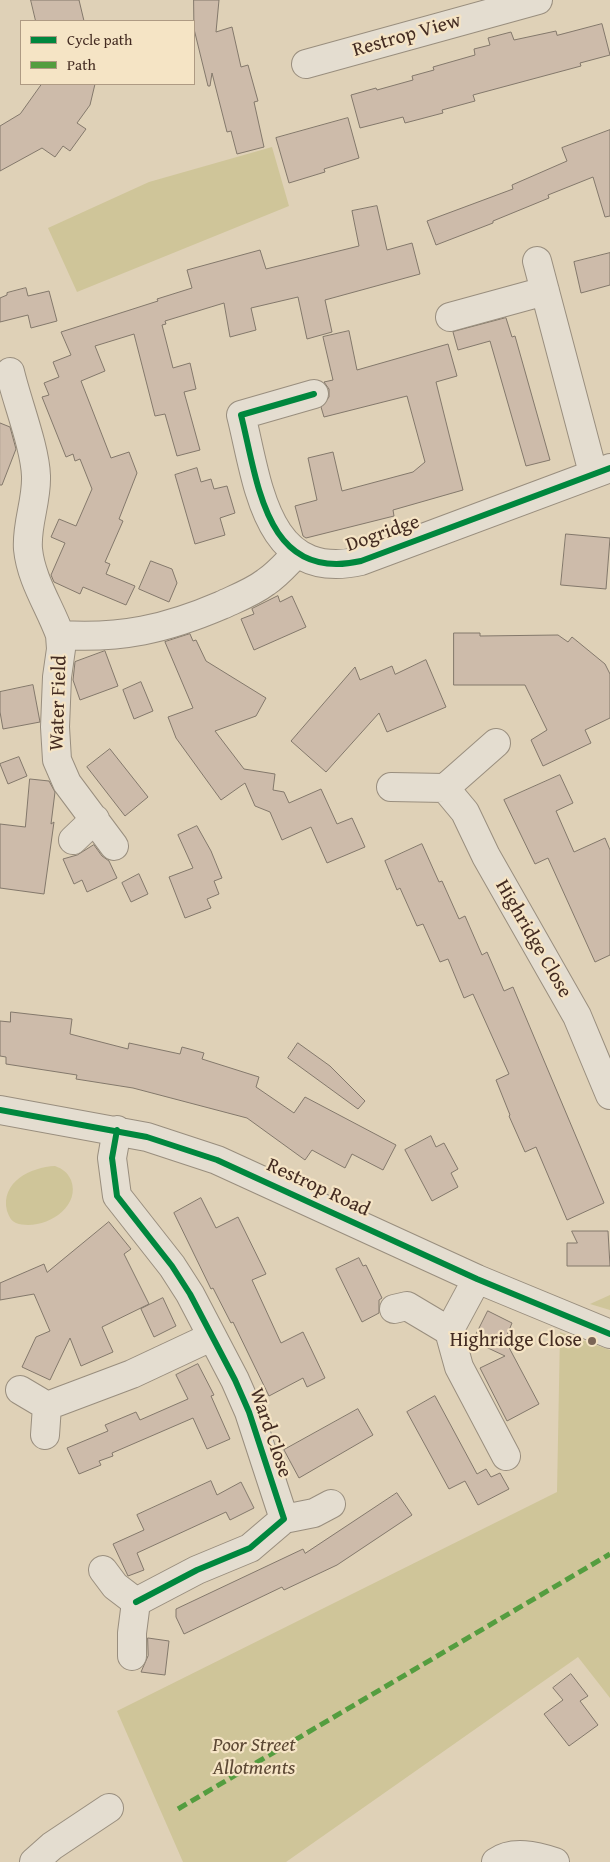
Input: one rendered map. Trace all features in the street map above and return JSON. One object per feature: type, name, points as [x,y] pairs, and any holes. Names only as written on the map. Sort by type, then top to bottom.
[{"type":"street","name":"Restrop View","points":[[306,64],[538,0]]},
{"type":"street","name":"Dogridge","points":[[314,394],[241,415],[266,513],[275,531],[296,553],[310,562],[327,565],[361,561],[602,470],[536,261]]},
{"type":"street","points":[[450,317],[545,292]]},
{"type":"street","points":[[8,389],[36,474],[29,531],[30,562],[39,590],[51,609],[60,635],[126,634],[182,622],[266,583],[296,553]]},
{"type":"street","name":"Water Field","points":[[60,635],[61,649],[57,677],[55,727],[57,760],[68,782],[114,846]]},
{"type":"street","points":[[391,788],[445,788],[496,743]]},
{"type":"street","name":"Highridge Close","points":[[445,788],[464,812],[500,882],[577,1016],[610,1095]]},
{"type":"street","points":[[74,840],[96,819]]},
{"type":"street","name":"Restrop Road","points":[[0,1110],[117,1130],[147,1137],[217,1160],[477,1279],[610,1334]]},
{"type":"street","name":"Ward Close","points":[[117,1130],[112,1158],[117,1196],[186,1287],[243,1398],[284,1519]]},
{"type":"street","points":[[449,1331],[477,1279]]},
{"type":"street","points":[[394,1309],[407,1306],[449,1331],[459,1367],[506,1456]]},
{"type":"street","points":[[47,1406],[132,1374],[211,1337]]},
{"type":"street","points":[[20,1390],[47,1406]]},
{"type":"street","points":[[45,1435],[47,1406]]},
{"type":"street","points":[[136,1602],[197,1570],[250,1548],[284,1519],[314,1513],[331,1504]]},
{"type":"street","points":[[103,1570],[115,1586],[136,1602]]},
{"type":"street","points":[[132,1656],[136,1602]]},
{"type":"street","points":[[34,1862],[52,1846],[108,1808]]},
{"type":"street","points":[[500,1859],[538,1856],[555,1862]]},
{"type":"green space","points":[[272,147],[289,206],[77,292],[48,228],[149,182]]},
{"type":"green space","points":[[55,1166],[64,1171],[71,1180],[73,1191],[71,1200],[65,1209],[57,1216],[37,1224],[26,1225],[14,1222],[7,1211],[6,1201],[8,1192],[13,1184],[19,1178],[36,1169]]},
{"type":"green space","points":[[610,1295],[610,1310],[590,1304]]},
{"type":"green space","name":"Poor Street Allotments","points":[[560,1332],[610,1350],[610,1698],[578,1657],[286,1862],[183,1862],[117,1711],[557,1492]]},
{"type":"building","points":[[31,0],[79,0],[84,20],[36,20]]},
{"type":"building","points":[[194,0],[219,0],[216,32],[232,27],[241,67],[248,65],[258,101],[254,102],[264,147],[237,154],[231,131],[227,132],[212,73],[210,86],[208,86],[195,33]]},
{"type":"building","points":[[602,24],[610,55],[580,63],[581,66],[473,95],[475,101],[442,110],[443,113],[405,123],[403,117],[360,128],[351,95],[413,80],[412,76],[434,70],[433,67],[475,55],[474,49],[490,45],[488,38],[511,32],[514,40],[556,31],[557,35]]},
{"type":"building","points":[[41,85],[95,85],[90,105],[77,123],[86,129],[70,151],[63,146],[55,157],[42,148],[0,171],[0,126],[20,114]]},
{"type":"building","points":[[348,118],[359,158],[324,169],[325,172],[289,183],[276,138]]},
{"type":"building","points":[[610,130],[610,216],[605,217],[593,177],[548,195],[549,198],[493,221],[493,223],[436,245],[427,221],[513,189],[512,185],[567,161],[562,148]]},
{"type":"building","points":[[377,206],[387,250],[412,243],[420,274],[325,300],[332,332],[307,339],[298,297],[251,308],[256,330],[230,337],[224,303],[165,321],[166,324],[162,325],[173,368],[190,363],[196,389],[184,392],[200,450],[177,456],[165,414],[155,416],[134,334],[95,346],[105,371],[81,381],[111,458],[129,452],[137,473],[119,519],[123,521],[105,562],[110,564],[106,574],[135,586],[126,605],[83,587],[80,594],[54,582],[51,575],[65,543],[51,537],[59,519],[76,526],[92,489],[80,459],[75,461],[73,454],[66,457],[42,397],[49,395],[44,383],[59,377],[53,362],[71,355],[61,332],[192,288],[187,270],[260,250],[266,269],[359,246],[352,211]]},
{"type":"building","points":[[610,253],[610,285],[581,293],[574,262]]},
{"type":"building","points":[[26,288],[28,296],[49,291],[57,321],[31,328],[28,315],[0,322],[0,298],[7,295],[7,293]]},
{"type":"building","points":[[506,318],[512,337],[515,336],[550,460],[526,466],[490,341],[458,350],[453,332]]},
{"type":"building","points":[[349,331],[357,370],[448,344],[457,376],[436,382],[463,490],[393,510],[394,516],[306,538],[303,536],[295,506],[317,500],[308,458],[333,452],[342,491],[413,472],[425,462],[407,396],[324,417],[321,407],[329,397],[329,389],[324,382],[333,380],[323,337]]},
{"type":"building","points":[[0,423],[10,427],[16,449],[2,485],[0,485]]},
{"type":"building","points":[[197,468],[201,482],[211,479],[214,489],[227,486],[235,513],[220,518],[225,535],[195,544],[175,475]]},
{"type":"building","points":[[566,534],[610,538],[606,589],[561,585]]},
{"type":"building","points":[[151,561],[172,569],[177,583],[169,602],[139,589]]},
{"type":"building","points":[[278,596],[280,602],[292,596],[306,627],[254,650],[241,619],[254,614],[252,609]]},
{"type":"building","points":[[454,633],[480,633],[480,636],[558,635],[568,642],[572,637],[605,664],[610,674],[610,718],[585,730],[591,743],[543,766],[531,740],[547,730],[525,685],[454,685]]},
{"type":"building","points":[[190,634],[193,641],[196,640],[206,661],[266,698],[256,716],[215,731],[244,769],[275,774],[273,790],[284,792],[289,803],[321,789],[337,824],[352,818],[365,847],[327,863],[311,827],[282,840],[270,812],[255,806],[245,783],[221,800],[176,738],[168,717],[193,708],[165,642]]},
{"type":"building","points":[[105,651],[118,686],[80,700],[73,680],[75,662]]},
{"type":"building","points":[[426,660],[446,707],[387,732],[379,713],[326,772],[291,741],[355,667],[360,680],[392,666],[395,674]]},
{"type":"building","points":[[141,682],[153,711],[134,719],[123,690]]},
{"type":"building","points":[[33,685],[40,722],[3,729],[0,712],[0,692]]},
{"type":"building","points":[[110,749],[148,797],[125,816],[87,767]]},
{"type":"building","points":[[19,757],[27,776],[8,784],[0,764]]},
{"type":"building","points":[[560,775],[573,803],[556,811],[574,852],[605,838],[610,850],[610,955],[595,962],[548,858],[535,864],[504,800]]},
{"type":"building","points":[[30,779],[49,781],[55,792],[51,824],[54,822],[44,894],[0,888],[0,824],[25,827]]},
{"type":"building","points":[[197,826],[211,851],[222,878],[214,881],[219,894],[207,899],[211,908],[185,918],[169,877],[193,868],[178,835]]},
{"type":"building","points":[[422,844],[439,882],[442,881],[459,919],[465,916],[482,955],[487,952],[504,991],[513,987],[604,1203],[567,1220],[536,1147],[525,1152],[509,1116],[496,1080],[509,1074],[473,994],[464,998],[448,959],[440,962],[423,924],[417,926],[400,888],[397,890],[385,861]]},
{"type":"building","points":[[94,845],[102,856],[109,861],[117,878],[87,892],[82,880],[74,884],[63,859],[77,855]]},
{"type":"building","points":[[139,874],[148,894],[131,902],[122,883]]},
{"type":"building","points":[[11,1012],[72,1019],[70,1034],[128,1049],[129,1043],[180,1054],[182,1047],[204,1053],[202,1059],[259,1077],[256,1087],[294,1113],[305,1097],[396,1145],[383,1170],[352,1154],[345,1168],[312,1150],[305,1160],[247,1118],[133,1088],[76,1079],[77,1075],[6,1064],[6,1057],[0,1056],[0,1021],[10,1022]]},
{"type":"building","points":[[298,1043],[330,1066],[365,1101],[358,1109],[288,1058]]},
{"type":"building","points":[[431,1136],[436,1147],[444,1143],[458,1169],[451,1173],[458,1187],[432,1201],[405,1150]]},
{"type":"building","points":[[201,1198],[216,1228],[238,1217],[266,1274],[252,1280],[281,1343],[303,1332],[325,1378],[307,1387],[303,1378],[269,1396],[233,1322],[231,1323],[213,1288],[211,1289],[174,1213]]},
{"type":"building","points":[[109,1222],[131,1249],[124,1254],[149,1304],[102,1327],[113,1352],[81,1366],[70,1338],[50,1380],[22,1367],[36,1337],[50,1331],[34,1294],[0,1300],[0,1283],[44,1264],[47,1272]]},
{"type":"building","points":[[572,1231],[608,1231],[610,1266],[567,1266],[567,1243],[577,1243]]},
{"type":"building","points":[[359,1258],[363,1266],[366,1265],[382,1298],[379,1300],[379,1313],[362,1322],[336,1269]]},
{"type":"building","points":[[163,1298],[176,1326],[154,1337],[141,1309]]},
{"type":"building","points":[[488,1311],[512,1323],[505,1340],[539,1404],[507,1421],[480,1368],[505,1356],[473,1341]]},
{"type":"building","points":[[198,1364],[214,1395],[211,1396],[230,1439],[207,1449],[193,1418],[112,1453],[113,1456],[99,1461],[101,1465],[79,1474],[67,1448],[108,1431],[105,1425],[136,1412],[140,1420],[188,1399],[176,1375]]},
{"type":"building","points":[[435,1396],[477,1474],[486,1469],[491,1477],[500,1473],[509,1489],[478,1505],[465,1481],[449,1489],[407,1412]]},
{"type":"building","points":[[358,1409],[373,1435],[299,1478],[284,1450]]},
{"type":"building","points":[[211,1481],[217,1495],[241,1482],[254,1508],[230,1520],[226,1512],[137,1553],[144,1570],[128,1576],[113,1544],[144,1530],[137,1515]]},
{"type":"building","points":[[397,1493],[412,1515],[337,1565],[284,1590],[282,1587],[184,1634],[176,1617],[176,1609],[303,1549],[305,1553]]},
{"type":"building","points":[[148,1638],[169,1641],[165,1675],[141,1672],[148,1656]]},
{"type":"building","points":[[571,1674],[588,1696],[580,1701],[598,1725],[569,1746],[544,1714],[563,1700],[553,1688]]},
{"type":"marked path","points":[[178,1809],[610,1554]]},
{"type":"cycle path","points":[[314,394],[241,415],[253,469],[271,521],[285,542],[304,557],[329,564],[361,561],[610,468]]},
{"type":"cycle path","points":[[0,1110],[147,1137],[217,1160],[477,1279],[610,1334]]},
{"type":"cycle path","points":[[117,1130],[112,1158],[117,1196],[172,1266],[190,1294],[235,1380],[249,1412],[284,1519],[250,1548],[197,1570],[136,1602]]},
{"type":"place","name":"Highridge Close","points":[[592,1341]]}]
